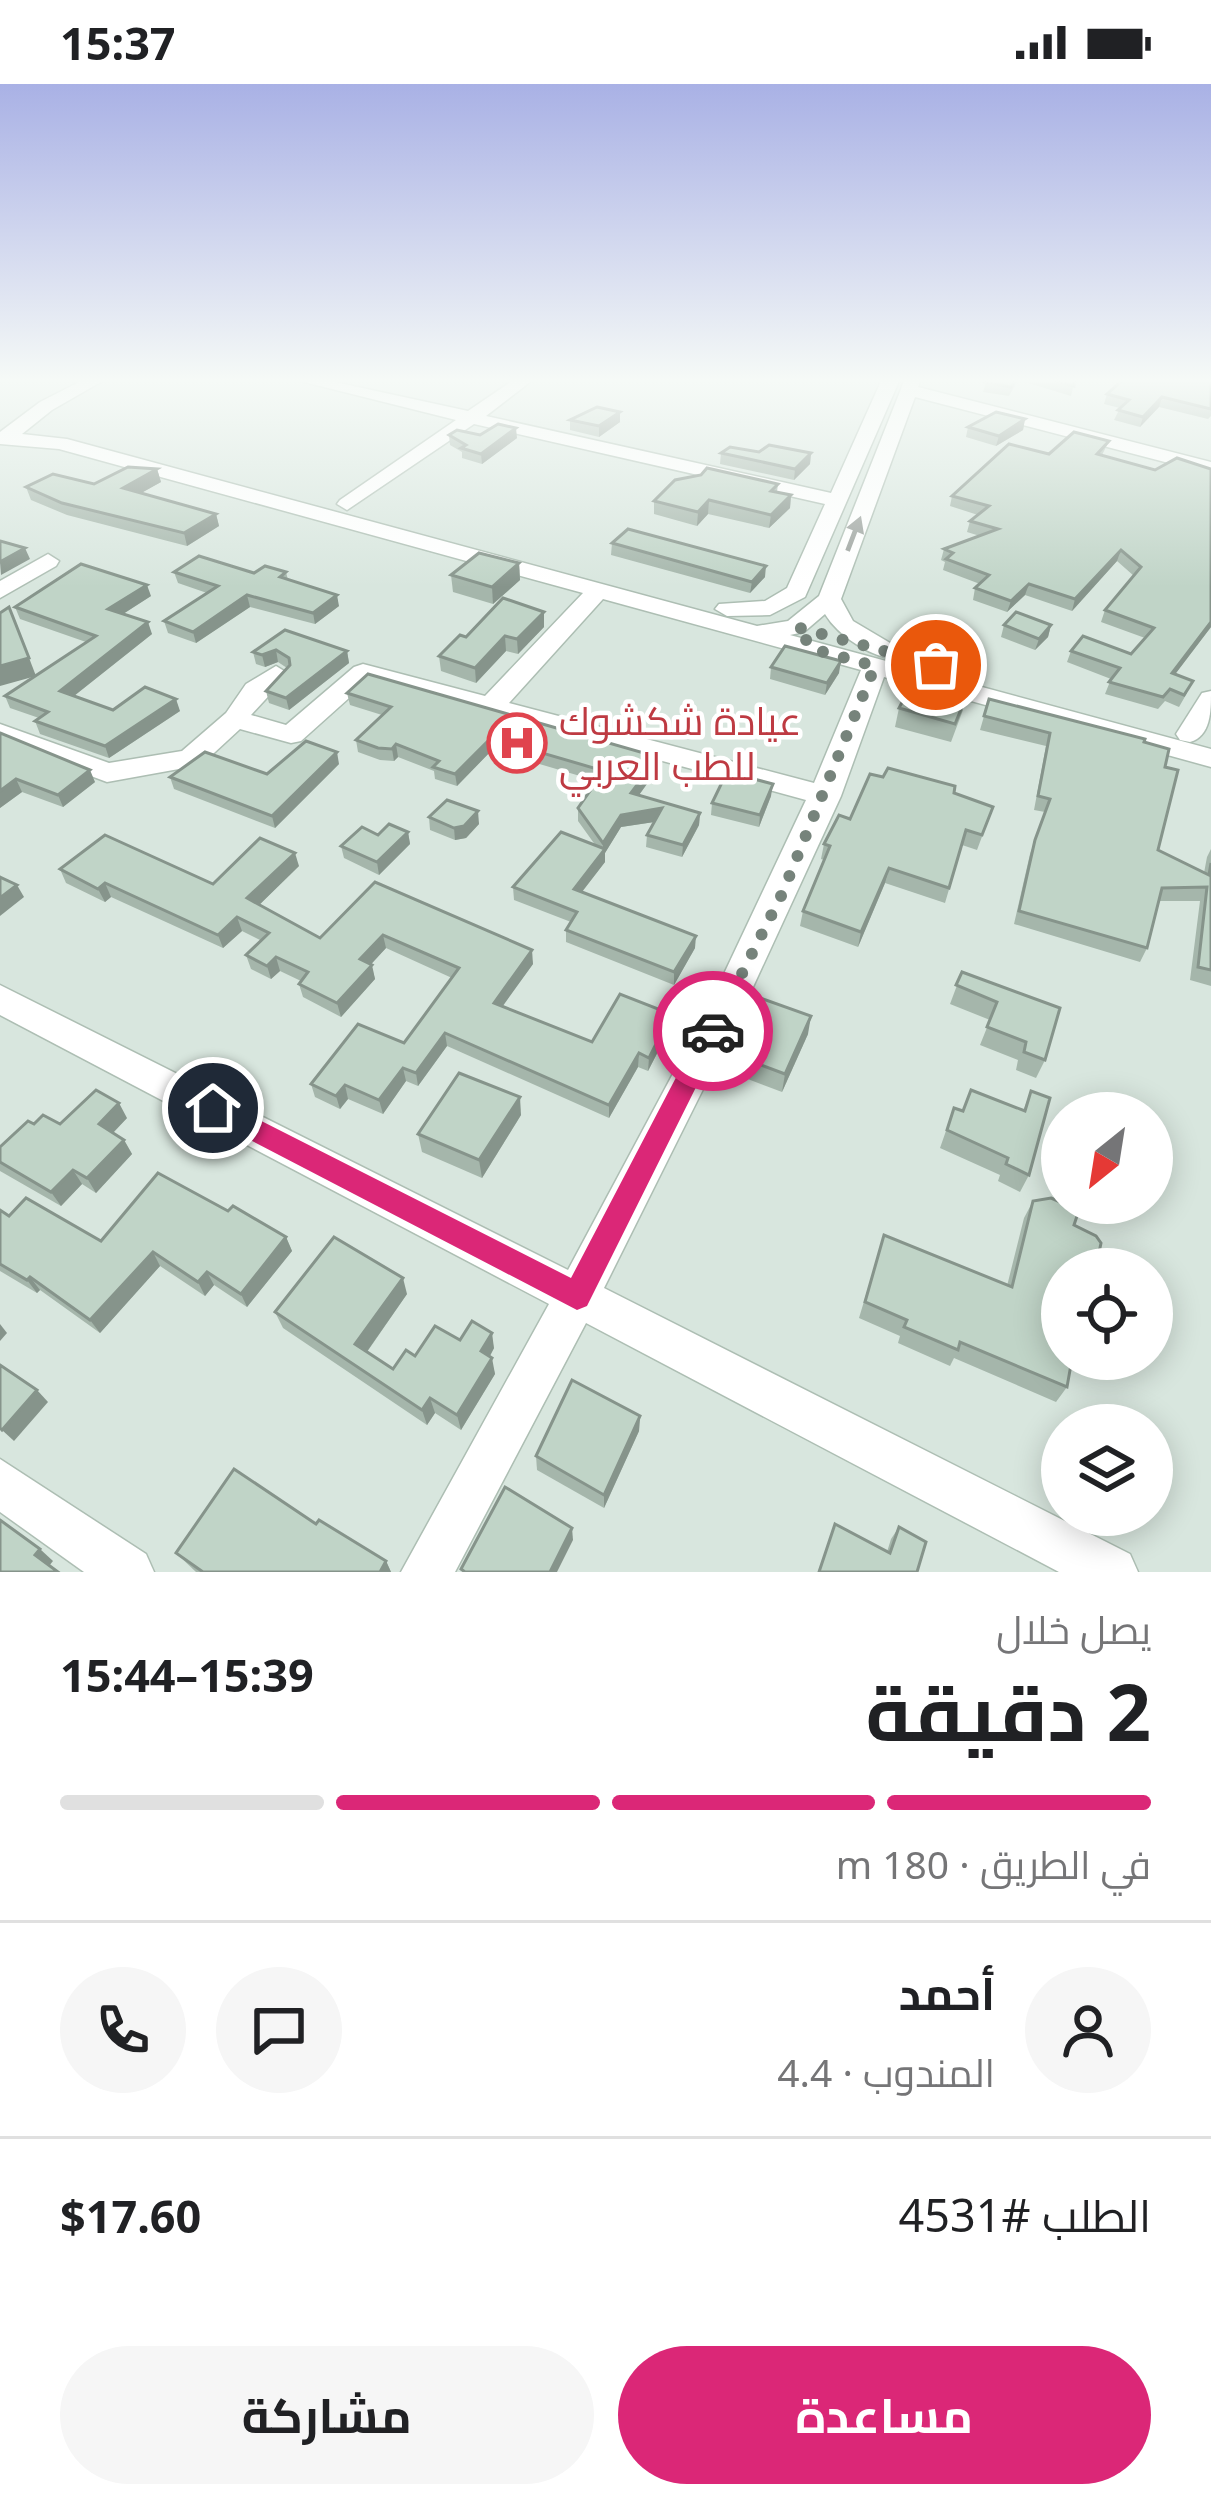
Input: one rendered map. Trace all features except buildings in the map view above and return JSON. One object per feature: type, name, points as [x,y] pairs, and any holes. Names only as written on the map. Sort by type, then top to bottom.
[{"type":"street","points":[[85,448],[727,609],[804,638],[1201,738],[1211,699]]},
{"type":"street","points":[[138,448],[347,503],[598,591],[756,633],[804,638]]},
{"type":"street","points":[[347,503],[422,448]]},
{"type":"street","points":[[608,448],[839,501]]},
{"type":"street","points":[[727,609],[770,608],[796,592],[866,448]]},
{"type":"street","points":[[804,638],[829,599],[884,448]]},
{"type":"street","points":[[1152,448],[1211,464]]},
{"type":"street","points":[[848,479],[873,483]]},
{"type":"street","points":[[0,591],[48,561]]},
{"type":"street","points":[[491,706],[598,591]]},
{"type":"street","points":[[796,592],[804,638]]},
{"type":"street","points":[[829,599],[844,626],[885,660],[1211,758]]},
{"type":"street","points":[[427,1572],[577,1296],[782,894],[885,660]]},
{"type":"street","points":[[235,719],[291,735],[362,672],[826,796]]},
{"type":"street","points":[[0,731],[107,773],[191,759],[276,674]]},
{"type":"street","points":[[0,999],[1101,1569]]},
{"type":"street","points":[[0,1483],[128,1572]]},
{"type":"shaded area","points":[[0,448],[1211,448],[1211,1572],[0,1572]]},
{"type":"way so far","points":[[713,1031],[826,796],[875,666],[813,649],[796,627],[936,665]]},
{"type":"place","name":"عيادة شكشوك للطب العربي","points":[[517,743]]},
{"type":"route","points":[[213,1108],[577,1296],[713,1031]]}]
